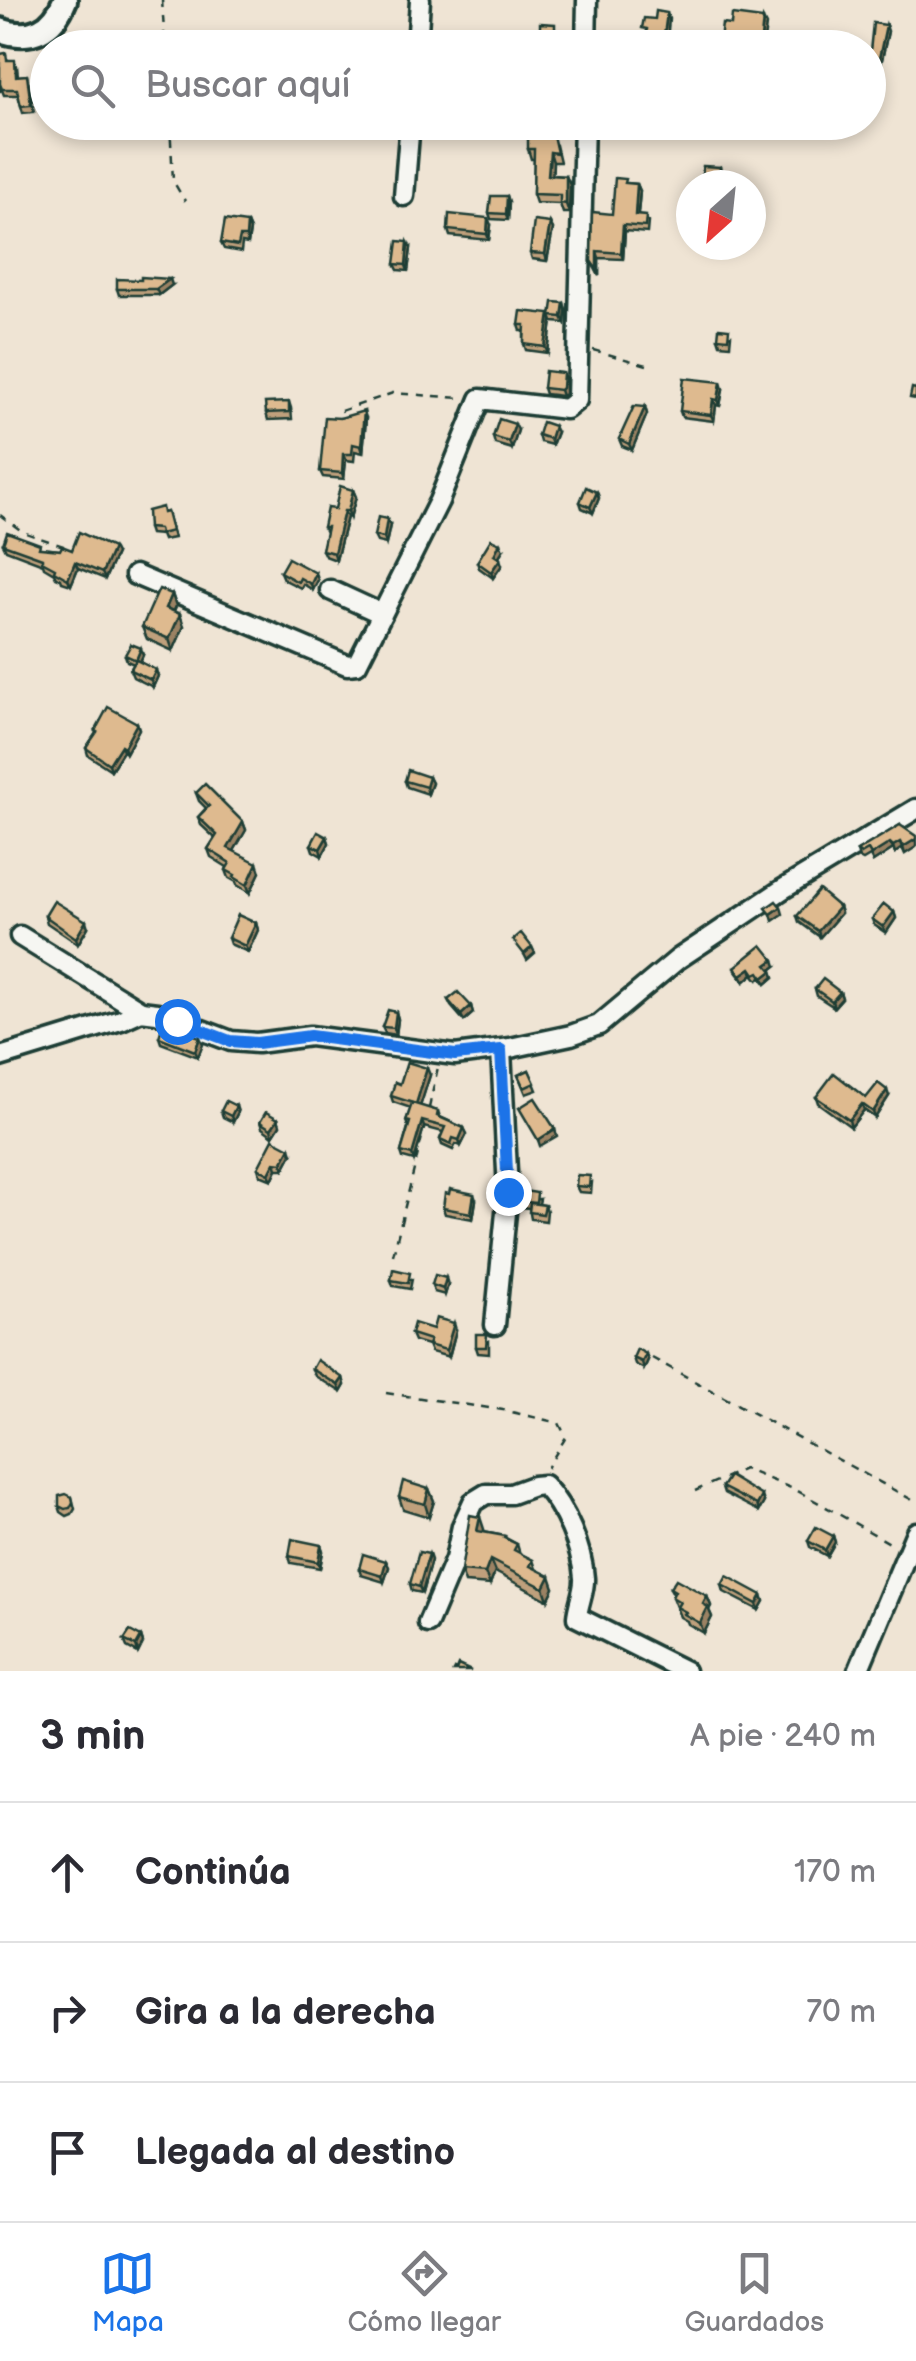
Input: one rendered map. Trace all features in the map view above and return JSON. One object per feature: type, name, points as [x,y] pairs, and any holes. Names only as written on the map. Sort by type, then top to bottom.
[{"type":"main road","points":[[40,30],[69,1]]},
{"type":"main road","points":[[0,30],[30,34]]},
{"type":"street","points":[[418,30],[420,0]]},
{"type":"street","points":[[586,30],[587,0]]},
{"type":"street","points":[[404,196],[409,140]]},
{"type":"street","points":[[134,575],[346,665],[357,664],[439,501],[480,399],[566,409],[577,400],[584,140]]},
{"type":"street","points":[[330,590],[382,614]]},
{"type":"street","points":[[20,936],[140,1011],[157,1013],[230,1041],[257,1043],[310,1036],[455,1055],[501,1050],[600,1025],[678,959],[916,809]]},
{"type":"street","points":[[0,1056],[122,1020],[140,1011]]},
{"type":"street","points":[[495,1325],[508,1192],[501,1050]]},
{"type":"street","points":[[428,1623],[473,1502],[486,1494],[510,1494],[544,1486],[567,1516],[585,1582],[577,1616],[685,1671]]},
{"type":"street","points":[[858,1671],[916,1532]]},
{"type":"path","points":[[162,0],[164,30]]},
{"type":"path","points":[[171,140],[173,181],[185,201]]},
{"type":"path","points":[[579,346],[654,367]]},
{"type":"path","points":[[341,411],[393,393],[480,399]]},
{"type":"path","points":[[0,516],[23,532],[86,555]]},
{"type":"path","points":[[393,1255],[440,1052]]},
{"type":"path","points":[[652,1358],[916,1502]]},
{"type":"path","points":[[386,1392],[559,1423],[566,1437],[536,1486]]},
{"type":"path","points":[[696,1491],[744,1468],[796,1490],[908,1552]]},
{"type":"building","points":[[656,11],[667,13],[665,30],[642,28],[644,18],[655,19]]},
{"type":"building","points":[[732,15],[763,19],[762,30],[721,30],[722,24],[731,25]]},
{"type":"building","points":[[540,23],[555,24],[555,30],[540,30]]},
{"type":"building","points":[[873,23],[886,25],[885,30],[872,30]]},
{"type":"building","points":[[6,53],[7,60],[15,60],[16,76],[27,75],[30,105],[21,106],[17,89],[2,89],[0,54]]},
{"type":"building","points":[[528,140],[554,140],[557,153],[550,152],[548,175],[566,176],[566,204],[560,203],[560,195],[533,194],[534,149],[528,149]]},
{"type":"building","points":[[615,178],[637,184],[635,215],[646,216],[645,227],[623,225],[621,253],[597,251],[597,270],[591,261],[592,212],[612,214]]},
{"type":"building","points":[[491,196],[507,196],[506,214],[489,213]]},
{"type":"building","points":[[449,214],[488,218],[487,234],[448,230]]},
{"type":"building","points":[[225,220],[247,223],[246,237],[240,237],[238,246],[221,243]]},
{"type":"building","points":[[534,221],[550,223],[545,254],[530,253]]},
{"type":"building","points":[[398,241],[408,242],[406,265],[395,264]]},
{"type":"building","points":[[117,279],[170,279],[156,289],[117,289]]},
{"type":"building","points":[[553,302],[564,303],[562,317],[551,316]]},
{"type":"building","points":[[521,311],[550,314],[545,347],[524,344],[525,325],[519,325]]},
{"type":"building","points":[[719,328],[729,329],[728,339],[718,338]]},
{"type":"building","points":[[545,371],[563,373],[560,390],[543,388]]},
{"type":"building","points":[[684,378],[721,382],[711,415],[680,411]]},
{"type":"building","points":[[289,402],[289,412],[266,413],[265,403]]},
{"type":"building","points":[[634,406],[645,407],[629,444],[619,439]]},
{"type":"building","points":[[364,411],[361,446],[353,444],[352,454],[343,454],[342,473],[320,471],[325,417],[340,418]]},
{"type":"building","points":[[499,419],[515,424],[509,442],[493,437]]},
{"type":"building","points":[[542,422],[554,426],[550,439],[538,435]]},
{"type":"building","points":[[340,486],[353,490],[334,553],[322,550],[327,527],[323,527],[327,508],[335,509]]},
{"type":"building","points":[[586,487],[597,492],[590,507],[580,502]]},
{"type":"building","points":[[162,507],[172,531],[160,534],[159,529],[148,528],[147,511]]},
{"type":"building","points":[[378,517],[387,519],[384,538],[374,536]]},
{"type":"building","points":[[7,532],[40,544],[39,548],[60,550],[62,546],[72,550],[79,532],[113,548],[102,573],[75,562],[68,579],[42,558],[3,544]]},
{"type":"building","points":[[491,539],[500,543],[494,555],[500,559],[491,572],[477,562]]},
{"type":"building","points":[[288,558],[316,573],[311,584],[280,572]]},
{"type":"building","points":[[159,589],[172,594],[166,608],[180,614],[169,639],[142,627]]},
{"type":"building","points":[[131,644],[141,648],[136,660],[125,655]]},
{"type":"building","points":[[136,660],[156,670],[151,680],[130,670]]},
{"type":"building","points":[[108,707],[137,723],[109,764],[86,748]]},
{"type":"building","points":[[408,770],[429,777],[426,787],[405,781]]},
{"type":"building","points":[[205,784],[243,822],[228,848],[257,863],[247,885],[226,870],[230,863],[208,849],[217,835],[198,817],[209,806],[196,793]]},
{"type":"building","points":[[900,825],[916,839],[903,847],[900,842],[893,846],[890,843],[871,855],[868,850],[861,854],[857,851]]},
{"type":"building","points":[[318,832],[327,837],[320,849],[311,845]]},
{"type":"building","points":[[819,890],[839,907],[818,931],[797,916]]},
{"type":"building","points":[[54,901],[86,921],[76,938],[45,916]]},
{"type":"building","points":[[776,901],[781,907],[771,914],[766,908]]},
{"type":"building","points":[[884,904],[894,912],[883,927],[872,919]]},
{"type":"building","points":[[238,915],[256,923],[245,946],[228,938]]},
{"type":"building","points":[[521,933],[532,947],[524,954],[513,940]]},
{"type":"building","points":[[762,945],[774,960],[767,965],[772,971],[763,978],[751,968],[741,975],[735,967]]},
{"type":"building","points":[[823,979],[840,992],[832,1001],[815,989]]},
{"type":"building","points":[[458,992],[471,1006],[461,1015],[448,1000]]},
{"type":"building","points":[[388,1010],[396,1012],[394,1028],[382,1027]]},
{"type":"building","points":[[162,1027],[200,1037],[195,1051],[159,1037]]},
{"type":"building","points":[[407,1062],[427,1068],[416,1104],[391,1096],[395,1082],[400,1084]]},
{"type":"building","points":[[529,1070],[535,1083],[524,1088],[518,1075]]},
{"type":"building","points":[[834,1073],[866,1098],[878,1083],[887,1090],[873,1112],[862,1104],[849,1120],[816,1097]]},
{"type":"building","points":[[535,1098],[555,1129],[538,1140],[519,1108]]},
{"type":"building","points":[[226,1101],[236,1106],[231,1116],[221,1111]]},
{"type":"building","points":[[412,1103],[438,1111],[437,1116],[464,1128],[459,1140],[453,1138],[451,1144],[440,1139],[445,1127],[422,1121],[412,1155],[401,1152]]},
{"type":"building","points":[[266,1112],[278,1119],[271,1129],[260,1122]]},
{"type":"building","points":[[273,1139],[290,1148],[282,1163],[275,1162],[269,1174],[258,1168]]},
{"type":"building","points":[[577,1175],[590,1176],[589,1187],[576,1186]]},
{"type":"building","points":[[450,1189],[474,1194],[471,1213],[443,1208],[445,1193],[449,1194]]},
{"type":"building","points":[[518,1190],[537,1193],[536,1203],[517,1201]]},
{"type":"building","points":[[530,1203],[545,1205],[543,1214],[529,1212]]},
{"type":"building","points":[[393,1269],[410,1273],[408,1283],[391,1280]]},
{"type":"building","points":[[435,1275],[446,1278],[443,1289],[432,1285]]},
{"type":"building","points":[[436,1318],[454,1323],[446,1350],[411,1334],[414,1323],[433,1329]]},
{"type":"building","points":[[476,1334],[487,1334],[486,1347],[476,1347]]},
{"type":"building","points":[[637,1349],[646,1354],[642,1362],[633,1358]]},
{"type":"building","points":[[317,1360],[343,1378],[338,1385],[312,1369]]},
{"type":"building","points":[[729,1476],[762,1496],[757,1505],[722,1487]]},
{"type":"building","points":[[403,1481],[429,1489],[425,1504],[399,1497]]},
{"type":"building","points":[[66,1494],[73,1502],[65,1509],[59,1506],[59,1496]]},
{"type":"building","points":[[470,1515],[480,1517],[477,1531],[505,1536],[517,1544],[514,1550],[533,1560],[530,1566],[550,1576],[544,1588],[490,1560],[485,1573],[461,1571]]},
{"type":"building","points":[[816,1527],[833,1536],[825,1550],[808,1541]]},
{"type":"building","points":[[292,1539],[321,1545],[318,1562],[289,1556]]},
{"type":"building","points":[[419,1552],[429,1554],[419,1587],[410,1584]]},
{"type":"building","points":[[363,1554],[386,1561],[382,1576],[359,1569]]},
{"type":"building","points":[[727,1576],[762,1595],[757,1604],[722,1585]]},
{"type":"building","points":[[676,1579],[707,1596],[703,1604],[708,1607],[700,1623],[677,1607],[680,1602],[672,1597],[675,1591],[670,1588]]},
{"type":"building","points":[[130,1631],[141,1637],[136,1646],[124,1640]]},
{"type":"route","points":[[177,1021],[230,1041],[257,1043],[310,1036],[455,1055],[501,1050],[508,1192]]}]
